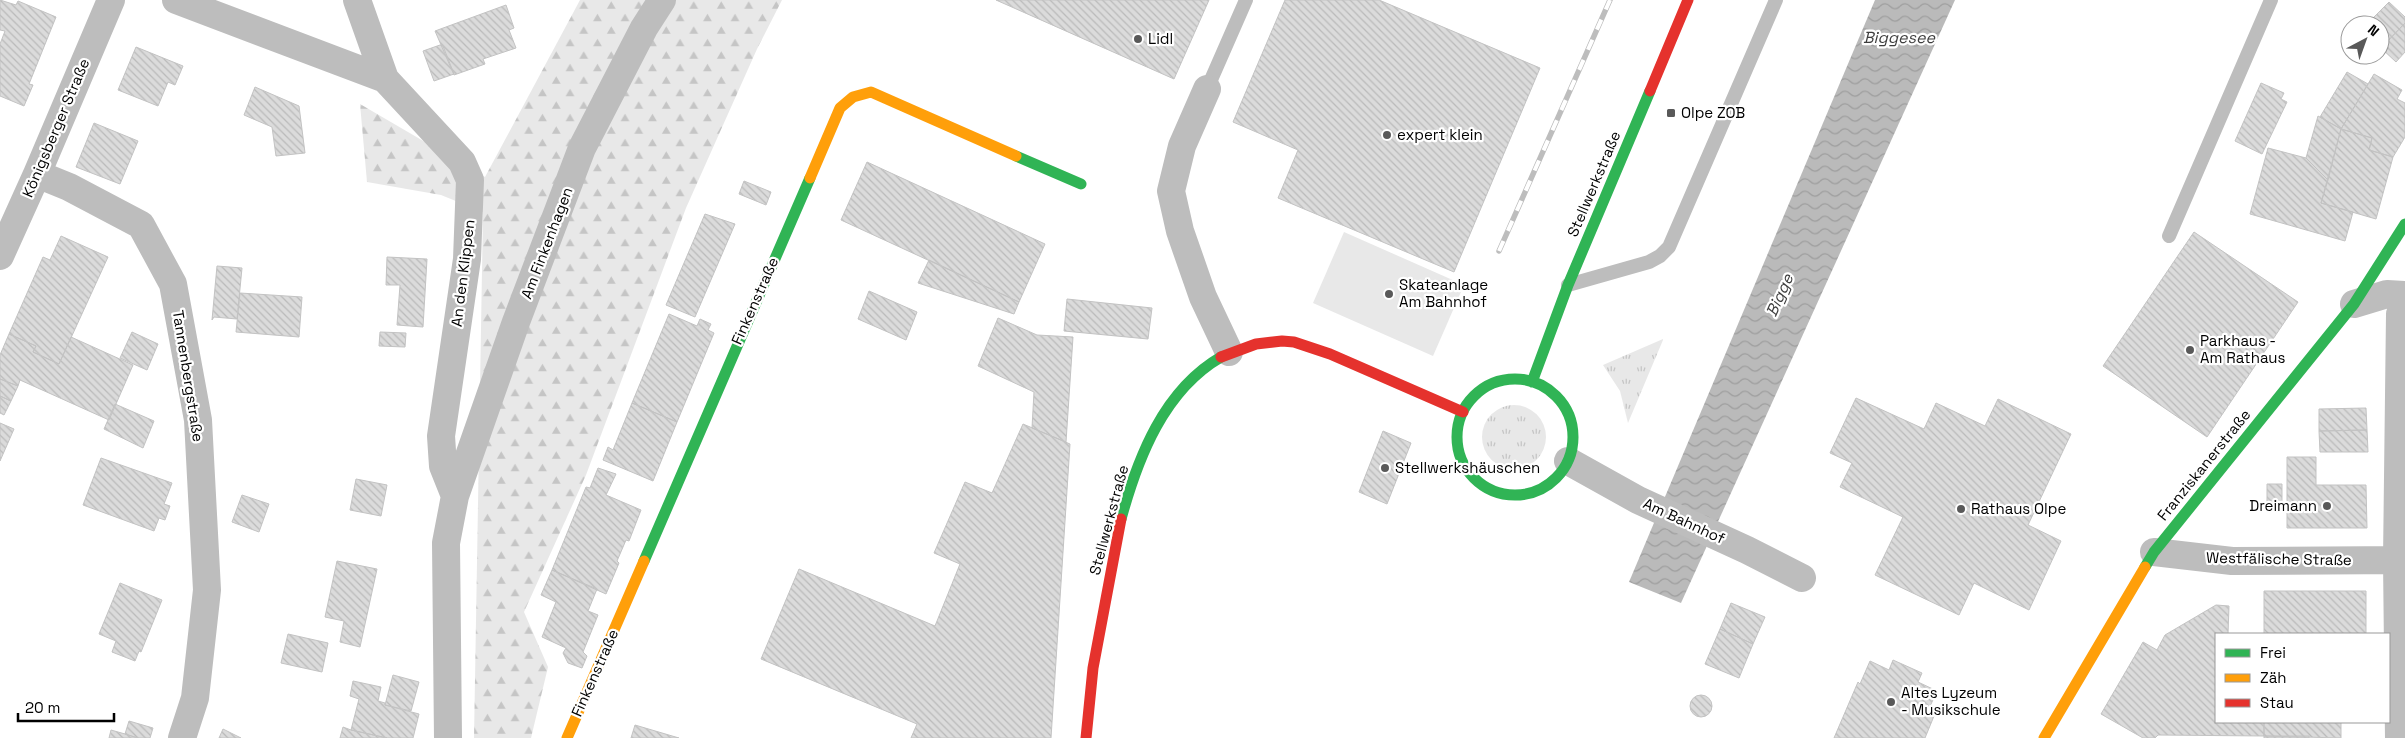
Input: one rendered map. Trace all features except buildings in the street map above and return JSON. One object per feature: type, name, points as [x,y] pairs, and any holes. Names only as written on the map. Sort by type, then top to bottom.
[{"type":"street","name":"Königsberger Straße","points":[[0,256],[111,0]]},
{"type":"street","name":"An den Klippen","points":[[176,0],[385,79]]},
{"type":"street","name":"An den Klippen","points":[[357,0],[385,79],[462,162],[470,180],[467,259],[440,436],[443,466],[455,496]]},
{"type":"street","name":"Am Finkenhagen","points":[[455,496],[516,322],[582,148],[644,28],[662,0]]},
{"type":"street","name":"Stellwerkstraße","points":[[1532,382],[1568,286],[1688,0]]},
{"type":"street","points":[[1207,89],[1182,146],[1171,191],[1180,232],[1203,297],[1228,352]]},
{"type":"street","name":"Finkenstraße","points":[[567,738],[840,108],[853,97],[871,92],[1081,184]]},
{"type":"street","name":"Tannenbergstraße","points":[[37,174],[69,187],[142,225],[174,284],[198,420],[207,590],[195,698],[182,738]]},
{"type":"street","name":"Franziskanerstraße","points":[[2044,738],[2154,552],[2354,304],[2405,224]]},
{"type":"street","points":[[2354,304],[2387,294],[2402,304],[2399,738]]},
{"type":"street","name":"Stellwerkstraße","points":[[1086,738],[1087,703],[1110,562],[1132,480],[1154,430],[1180,390],[1202,369],[1228,352],[1270,341],[1302,344],[1330,353],[1462,412]]},
{"type":"street","points":[[1516,379],[1532,382],[1550,391],[1563,404],[1571,423],[1573,442],[1568,461],[1558,476],[1543,488],[1526,494],[1508,495],[1490,490],[1475,479],[1464,464],[1458,447],[1457,429],[1462,412],[1472,398],[1484,387],[1500,381],[1516,379]]},
{"type":"street","name":"Am Bahnhof","points":[[1568,461],[1638,500],[1802,578]]},
{"type":"street","points":[[448,738],[446,543],[455,496]]},
{"type":"street","name":"Westfälische Straße","points":[[2154,552],[2232,561],[2401,560]]},
{"type":"lane","points":[[1207,89],[1246,0]]},
{"type":"lane","points":[[1568,286],[1649,262],[1660,256],[1669,247],[1776,0]]},
{"type":"lane","points":[[2169,236],[2271,0]]},
{"type":"green space","points":[[580,0],[782,0],[757,49],[686,208],[586,475],[524,612],[548,667],[531,738],[474,738],[483,212],[441,195],[367,182],[360,104],[485,177]]},
{"type":"green space","name":"Skateanlage Am Bahnhof","points":[[1344,232],[1464,285],[1433,356],[1313,303]]},
{"type":"green space","points":[[1663,339],[1628,423],[1620,391],[1603,365]]},
{"type":"green space","points":[[1514,405],[1526,408],[1537,414],[1543,425],[1546,437],[1543,449],[1537,460],[1526,466],[1514,469],[1502,466],[1491,460],[1485,449],[1482,437],[1485,425],[1491,414],[1502,408]]},
{"type":"water","name":"Biggesee","points":[[1875,0],[1955,0],[1681,603],[1629,582]]},
{"type":"railway","points":[[1499,251],[1610,0]]},
{"type":"traffic: fast","points":[[1532,382],[1568,285],[1650,91]]},
{"type":"traffic: fast","points":[[1016,156],[1081,184]]},
{"type":"traffic: fast","points":[[644,561],[810,178]]},
{"type":"traffic: fast","points":[[2145,567],[2154,552],[2354,304],[2405,224]]},
{"type":"traffic: fast","points":[[1121,519],[1136,472],[1156,427],[1169,406],[1184,388],[1201,371],[1221,357]]},
{"type":"traffic: fast","points":[[1515,379],[1537,384],[1556,396],[1568,415],[1573,437],[1568,459],[1556,478],[1537,490],[1515,495],[1493,490],[1474,478],[1462,459],[1457,437],[1462,415],[1474,396],[1493,384],[1515,379]]},
{"type":"traffic: slow","points":[[810,178],[840,108],[853,97],[871,92],[1016,156]]},
{"type":"traffic: slow","points":[[567,738],[644,561]]},
{"type":"traffic: slow","points":[[2044,738],[2145,567]]},
{"type":"traffic: jam","points":[[1650,91],[1688,0]]},
{"type":"traffic: jam","points":[[1221,357],[1256,344],[1282,341],[1294,342],[1330,354],[1463,412]]},
{"type":"traffic: jam","points":[[1086,738],[1093,668],[1121,519]]},
{"type":"place","name":"Lidl","points":[[1138,39]]},
{"type":"place","name":"Olpe ZOB","points":[[1671,113]]},
{"type":"place","name":"expert klein","points":[[1387,135]]},
{"type":"place","name":"Skateanlage Am Bahnhof","points":[[1389,294]]},
{"type":"place","name":"Parkhaus - Am Rathaus","points":[[2190,350]]},
{"type":"place","name":"Stellwerkshäuschen","points":[[1385,468]]},
{"type":"place","name":"Dreimann","points":[[2327,506]]},
{"type":"place","name":"Rathaus Olpe","points":[[1961,509]]},
{"type":"place","name":"Altes Lyzeum - Musikschule","points":[[1891,702]]},
{"type":"water label","name":"Bigge","points":[[1779,295]]}]
